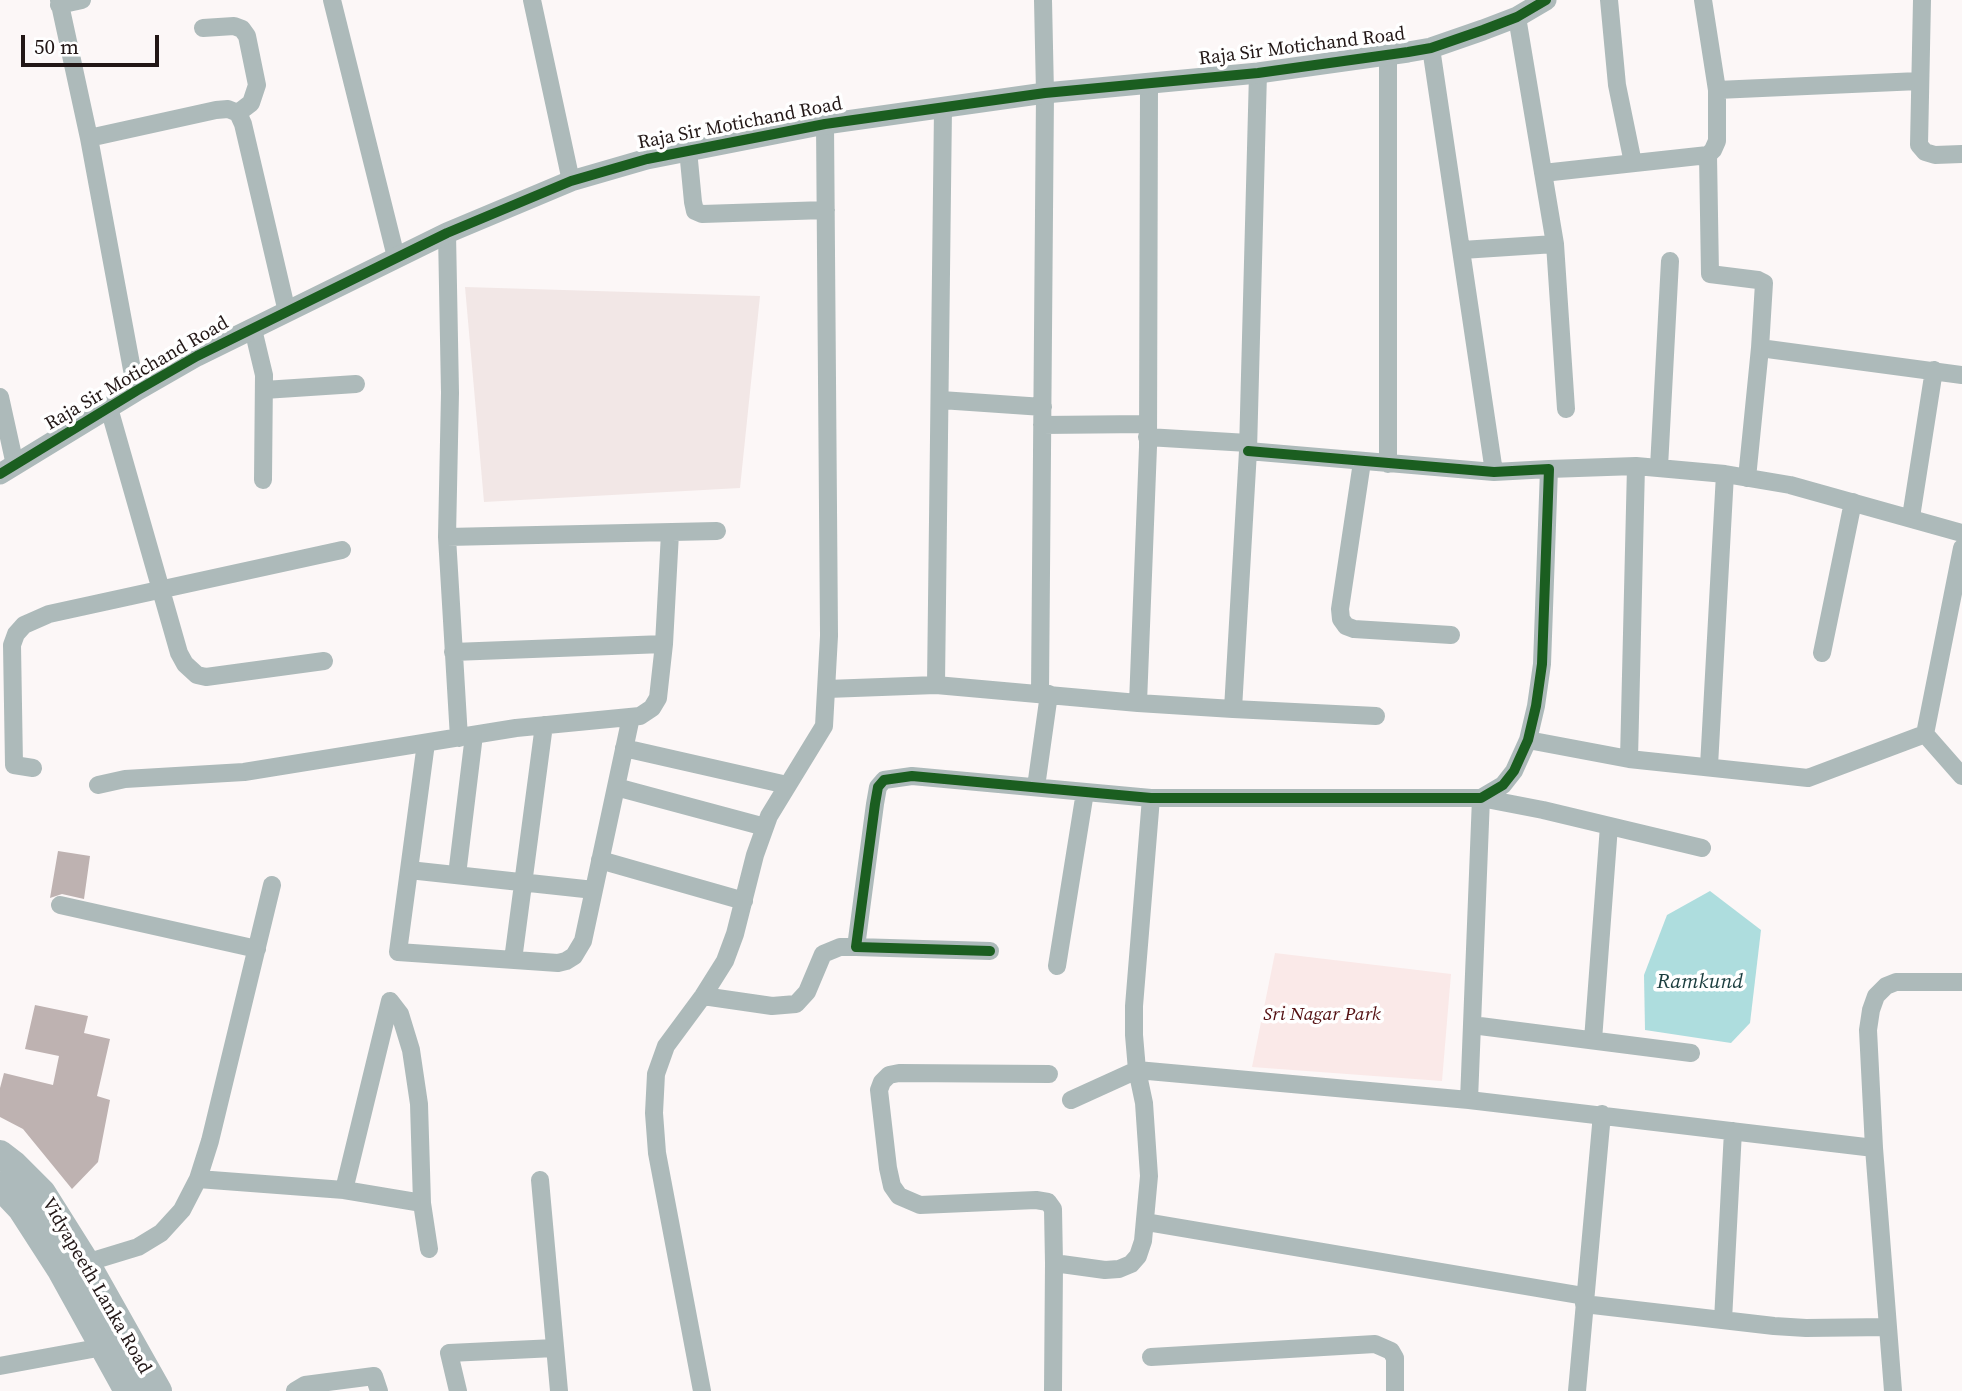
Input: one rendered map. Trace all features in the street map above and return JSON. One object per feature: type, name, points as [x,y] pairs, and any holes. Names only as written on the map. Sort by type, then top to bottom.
[{"type":"main road","name":"Vidyapeeth Lanka Road","points":[[0,1154],[42,1193],[103,1347],[128,1391]]},
{"type":"main road","name":"Vidyapeeth Lanka Road","points":[[0,1186],[73,1266],[158,1391]]},
{"type":"street","points":[[82,0],[59,3],[89,138],[136,391]]},
{"type":"street","points":[[332,0],[396,257]]},
{"type":"street","points":[[532,0],[571,181]]},
{"type":"street","points":[[1036,787],[1045,693],[1042,425],[1045,93],[1043,0]]},
{"type":"street","name":"Raja Sir Motichand Road","points":[[8,470],[136,391],[253,329],[447,233],[571,181],[647,159],[825,124],[1045,93],[1258,73],[1431,48],[1517,17],[1546,0]]},
{"type":"street","points":[[1609,0],[1617,85],[1633,163]]},
{"type":"street","points":[[1703,0],[1717,90],[1717,141],[1708,155],[1710,274],[1764,283],[1747,478]]},
{"type":"street","points":[[1922,0],[1919,145],[1925,152],[1935,155],[1962,154]]},
{"type":"street","points":[[1517,17],[1555,244],[1566,408]]},
{"type":"street","points":[[204,28],[234,26],[242,29],[247,36],[257,85],[251,103],[238,113]]},
{"type":"street","points":[[1431,48],[1494,472]]},
{"type":"street","points":[[1388,55],[1388,464]]},
{"type":"street","points":[[1233,709],[1248,447],[1258,73]]},
{"type":"street","points":[[1717,90],[1919,81]]},
{"type":"street","points":[[1138,704],[1147,431],[1149,84]]},
{"type":"street","points":[[936,685],[943,108]]},
{"type":"street","points":[[89,138],[216,110],[228,109],[238,113],[243,124],[287,313]]},
{"type":"street","points":[[702,1391],[657,1153],[654,1113],[656,1074],[666,1046],[725,961],[765,827],[787,785],[824,726],[829,623],[825,124]]},
{"type":"street","points":[[688,150],[695,211],[702,214],[826,210]]},
{"type":"street","points":[[1543,173],[1708,155]]},
{"type":"street","points":[[447,233],[450,393],[447,537],[453,652],[466,737],[457,875]]},
{"type":"street","points":[[1462,250],[1555,244]]},
{"type":"street","points":[[1659,467],[1670,261]]},
{"type":"street","points":[[253,329],[264,375],[262,480]]},
{"type":"street","points":[[1760,348],[1962,375]]},
{"type":"street","points":[[1911,517],[1934,370]]},
{"type":"street","points":[[264,390],[356,384]]},
{"type":"street","points":[[0,397],[8,470]]},
{"type":"street","points":[[940,400],[1043,407]]},
{"type":"street","points":[[109,408],[179,653],[185,664],[197,675],[206,677],[324,660]]},
{"type":"street","points":[[1042,425],[1147,431],[1362,462],[1494,472],[1636,466],[1725,474],[1790,485],[1962,533]]},
{"type":"street","points":[[1362,462],[1340,609],[1341,619],[1346,626],[1354,629],[1451,635]]},
{"type":"street","points":[[1629,759],[1636,466]]},
{"type":"street","points":[[1481,798],[1503,785],[1514,771],[1528,740],[1536,706],[1542,664],[1549,469]]},
{"type":"street","points":[[1709,766],[1725,474]]},
{"type":"street","points":[[1822,653],[1853,502]]},
{"type":"street","points":[[447,537],[717,531]]},
{"type":"street","points":[[99,785],[125,779],[244,772],[544,725],[640,716],[652,708],[658,698],[670,533]]},
{"type":"street","points":[[1925,734],[1962,548]]},
{"type":"street","points":[[33,768],[7,764],[6,682],[12,645],[16,634],[24,625],[49,614],[342,550]]},
{"type":"street","points":[[453,652],[664,644]]},
{"type":"street","points":[[827,689],[936,685],[1045,693],[1138,704],[1376,716]]},
{"type":"street","points":[[426,743],[398,952],[558,963],[574,956],[583,941],[631,717]]},
{"type":"street","points":[[513,960],[544,725]]},
{"type":"street","points":[[1528,740],[1629,759],[1808,779],[1925,734]]},
{"type":"street","points":[[1925,734],[1962,776]]},
{"type":"street","points":[[624,748],[787,785]]},
{"type":"street","points":[[856,947],[878,787],[884,780],[912,776],[1152,798],[1481,798],[1702,848]]},
{"type":"street","points":[[615,787],[765,827]]},
{"type":"street","points":[[1057,966],[1085,792]]},
{"type":"street","points":[[1054,1263],[1105,1270],[1119,1269],[1138,1256],[1143,1241],[1149,1177],[1148,1143],[1133,1035],[1152,798]]},
{"type":"street","points":[[1469,1100],[1481,798]]},
{"type":"street","points":[[1592,1040],[1609,826]]},
{"type":"street","points":[[600,860],[744,901]]},
{"type":"street","points":[[409,870],[594,890]]},
{"type":"street","points":[[73,1266],[138,1247],[161,1233],[183,1210],[198,1179],[210,1141],[272,885]]},
{"type":"street","points":[[60,905],[257,949]]},
{"type":"street","points":[[703,996],[772,1006],[796,1004],[807,992],[823,954],[840,947],[990,951]]},
{"type":"street","points":[[1893,1391],[1874,1148],[1868,1030],[1876,996],[1886,986],[1896,982],[1962,982]]},
{"type":"street","points":[[344,1190],[390,1001],[400,1014],[411,1050],[419,1104],[422,1203],[429,1249]]},
{"type":"street","points":[[1472,1025],[1691,1053]]},
{"type":"street","points":[[1071,1100],[1137,1070],[1602,1114],[1874,1148]]},
{"type":"street","points":[[1049,1074],[900,1073],[889,1075],[879,1090],[888,1168],[892,1186],[899,1196],[920,1205],[1036,1200],[1048,1202],[1053,1209],[1054,1391]]},
{"type":"street","points":[[1577,1391],[1602,1114]]},
{"type":"street","points":[[1723,1321],[1733,1131]]},
{"type":"street","points":[[198,1179],[344,1190],[422,1203]]},
{"type":"street","points":[[540,1180],[559,1391]]},
{"type":"street","points":[[1146,1222],[1584,1300],[1723,1321],[1806,1328],[1888,1327]]},
{"type":"street","points":[[1151,1357],[1375,1344],[1391,1351],[1395,1358],[1395,1391]]},
{"type":"street","points":[[0,1366],[103,1347]]},
{"type":"street","points":[[458,1391],[449,1353],[555,1348]]},
{"type":"street","points":[[295,1391],[305,1385],[374,1376],[379,1391]]},
{"type":"shaded area","points":[[465,287],[760,296],[740,488],[484,502]]},
{"type":"green space","name":"Sri Nagar Park","points":[[1275,953],[1451,974],[1442,1081],[1252,1067]]},
{"type":"water","name":"Ramkund","points":[[1710,891],[1761,930],[1750,1023],[1731,1043],[1645,1030],[1644,975],[1667,915]]},
{"type":"building","points":[[58,851],[90,856],[84,899],[62,894],[50,898]]},
{"type":"building","points":[[35,1005],[88,1016],[84,1033],[110,1039],[97,1096],[110,1100],[98,1162],[72,1189],[23,1129],[0,1117],[0,1088],[4,1073],[53,1085],[59,1056],[25,1049]]},
{"type":"cycle path","points":[[0,474],[197,356],[447,233],[571,181],[647,159],[825,124],[1045,93],[1258,73],[1431,48],[1517,17],[1546,0]]},
{"type":"cycle path","points":[[990,951],[856,947],[875,804],[878,787],[884,780],[912,776],[1151,798],[1481,798],[1503,785],[1514,771],[1528,740],[1542,664],[1549,469],[1494,472],[1248,451]]}]
